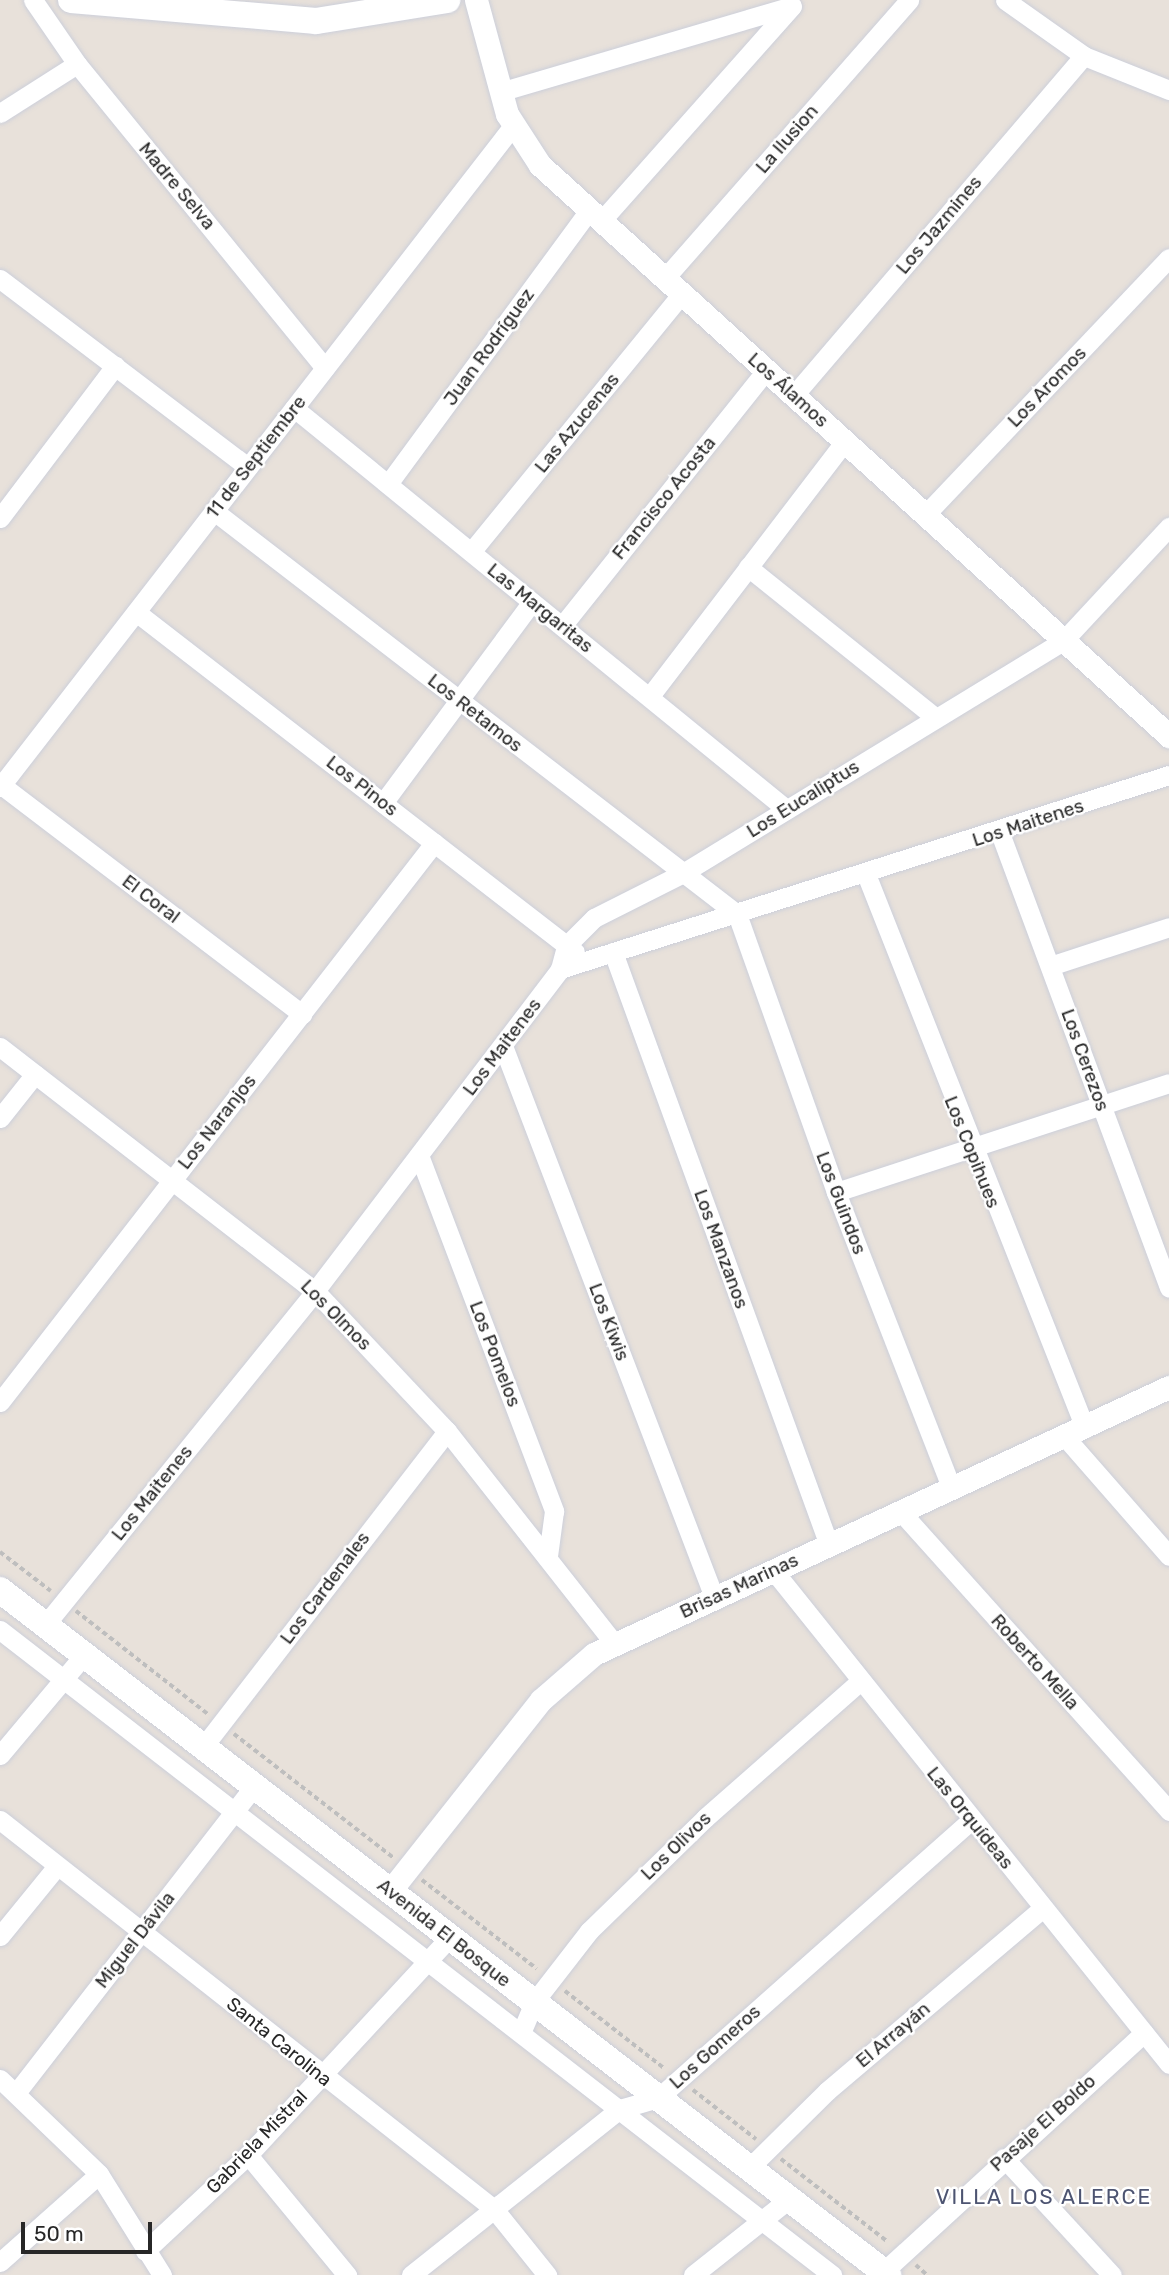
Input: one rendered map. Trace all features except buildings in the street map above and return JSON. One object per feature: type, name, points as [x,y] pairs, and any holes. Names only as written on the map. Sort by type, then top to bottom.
[{"type":"main road","points":[[71,0],[316,21],[447,0]]},
{"type":"main road","name":"Avenida El Bosque","points":[[0,1590],[879,2266]]},
{"type":"street","name":"Madre Selva","points":[[33,0],[77,64],[325,368]]},
{"type":"street","name":"Los Álamos","points":[[477,0],[512,127],[540,165],[1169,736]]},
{"type":"street","name":"La Ilusion","points":[[673,285],[909,0]]},
{"type":"street","points":[[1005,0],[1084,55],[1166,91]]},
{"type":"street","points":[[503,91],[795,3]]},
{"type":"street","name":"Juan Rodríguez","points":[[388,484],[596,215],[795,3]]},
{"type":"street","name":"Los Jazmines","points":[[794,395],[1084,55]]},
{"type":"street","points":[[0,113],[77,64]]},
{"type":"street","name":"11 de Septiembre","points":[[0,786],[512,127]]},
{"type":"street","name":"Los Aromos","points":[[925,515],[1169,258]]},
{"type":"street","points":[[0,279],[248,467]]},
{"type":"street","name":"Las Azucenas","points":[[471,552],[673,285]]},
{"type":"street","points":[[0,519],[115,366]]},
{"type":"street","name":"Francisco Acosta","points":[[562,626],[766,370]]},
{"type":"street","name":"Las Margaritas","points":[[294,408],[786,809]]},
{"type":"street","points":[[650,696],[845,441]]},
{"type":"street","name":"Los Retamos","points":[[214,511],[737,914]]},
{"type":"street","name":"Los Eucaliptus","points":[[566,946],[594,918],[683,873],[1063,641],[1169,527]]},
{"type":"street","points":[[748,567],[936,718]]},
{"type":"street","points":[[383,803],[532,602]]},
{"type":"street","name":"Los Pinos","points":[[136,612],[587,961]]},
{"type":"street","name":"Los Maitenes","points":[[46,1625],[315,1291],[560,969],[1000,833],[1169,775]]},
{"type":"street","name":"El Coral","points":[[0,786],[302,1014]]},
{"type":"street","name":"Los Cerezos","points":[[1000,833],[1169,1288]]},
{"type":"street","name":"Los Naranjos","points":[[0,1402],[434,843]]},
{"type":"street","name":"Los Copihues","points":[[866,874],[1075,1432],[1169,1556]]},
{"type":"street","name":"Los Guindos","points":[[737,914],[836,1192],[952,1489]]},
{"type":"street","points":[[1050,966],[1169,927]]},
{"type":"street","points":[[560,969],[566,946]]},
{"type":"street","name":"Los Manzanos","points":[[613,952],[829,1545]]},
{"type":"street","name":"Los Kiwis","points":[[503,1046],[714,1597]]},
{"type":"street","name":"Los Olmos","points":[[0,1047],[173,1178],[315,1291],[447,1431],[614,1643]]},
{"type":"street","points":[[0,1118],[35,1074]]},
{"type":"street","points":[[836,1192],[1169,1083]]},
{"type":"street","name":"Los Pomelos","points":[[419,1155],[554,1511],[548,1556]]},
{"type":"street","name":"Brisas Marinas","points":[[390,1891],[541,1699],[614,1643],[1169,1387]]},
{"type":"street","name":"Los Cardenales","points":[[203,1747],[447,1431]]},
{"type":"street","name":"Roberto Mella","points":[[901,1512],[1169,1811]]},
{"type":"street","name":"Las Orquídeas","points":[[773,1570],[859,1682],[1169,2064]]},
{"type":"street","name":"Avenida El Bosque","points":[[0,1630],[425,1964],[620,2109],[832,2275]]},
{"type":"street","points":[[0,1755],[84,1655]]},
{"type":"street","name":"Los Olivos","points":[[520,2033],[534,2002],[589,1931],[705,1818],[859,1682]]},
{"type":"street","name":"Miguel Dávila","points":[[16,2093],[254,1786]]},
{"type":"street","name":"Santa Carolina","points":[[0,1820],[321,2077],[494,2209],[547,2275]]},
{"type":"street","name":"Los Gomeros","points":[[411,2275],[620,2109],[658,2098],[971,1820]]},
{"type":"street","points":[[0,1936],[57,1866]]},
{"type":"street","name":"El Arrayán","points":[[749,2168],[827,2091],[1043,1908]]},
{"type":"street","name":"Gabriela Mistral","points":[[145,2251],[248,2155],[450,1937]]},
{"type":"street","name":"Pasaje El Boldo","points":[[879,2266],[1144,2033]]},
{"type":"street","points":[[0,2079],[99,2174],[162,2275]]},
{"type":"street","points":[[248,2155],[347,2275]]},
{"type":"street","points":[[1004,2158],[1112,2275]]},
{"type":"street","points":[[0,2262],[99,2174]]},
{"type":"street","points":[[693,2275],[789,2199]]},
{"type":"path","points":[[0,1552],[768,2149],[879,2266]]},
{"type":"path","points":[[910,2260],[927,2275]]},
{"type":"district","name":"VILLA LOS ALERCE","points":[[1044,2197]]}]
